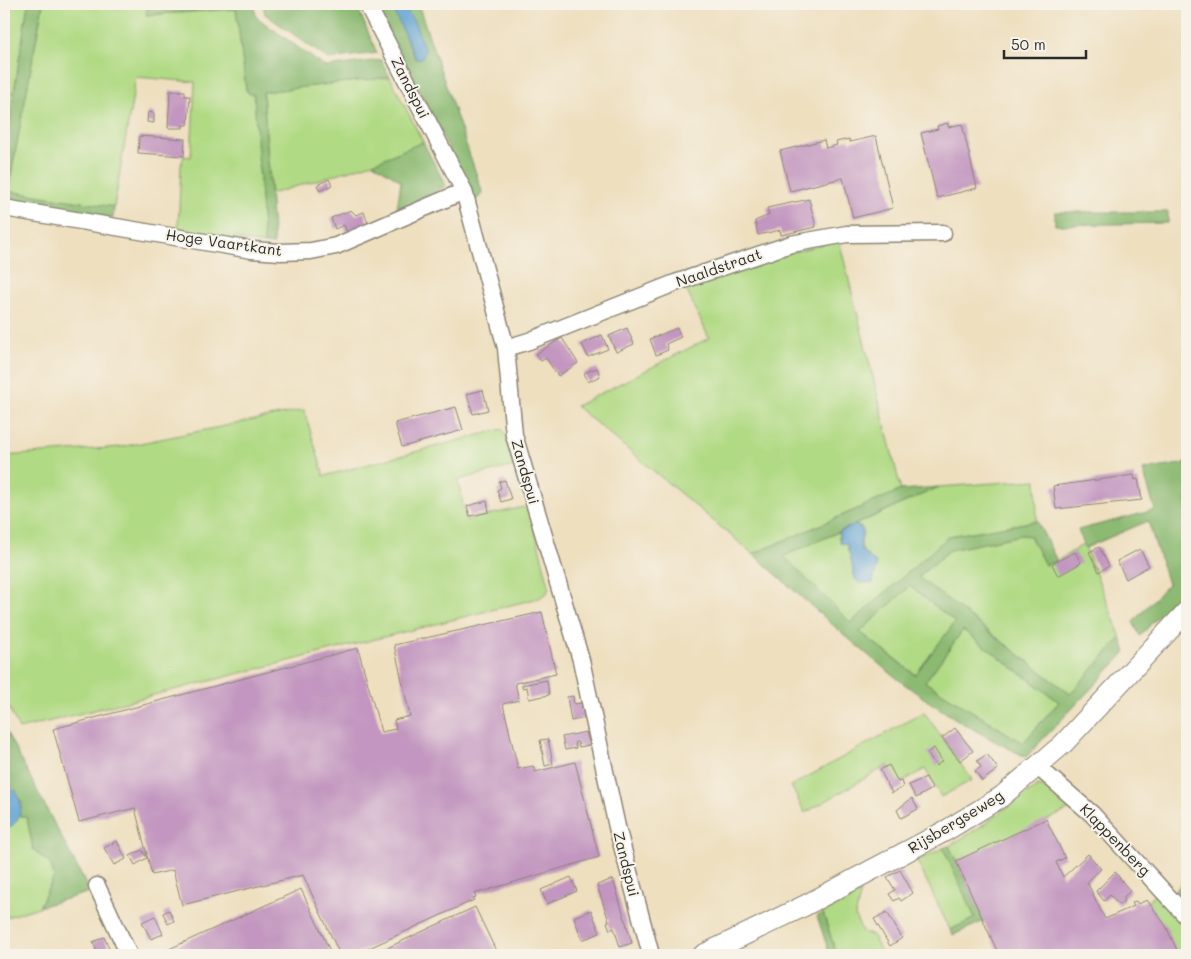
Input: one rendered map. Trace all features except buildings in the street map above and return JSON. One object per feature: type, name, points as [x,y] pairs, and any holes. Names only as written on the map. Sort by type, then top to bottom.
[{"type":"main road","name":"Rijsbergseweg","points":[[703,955],[804,906],[947,830],[1001,797],[1038,767],[1087,720],[1187,610]]},
{"type":"street","name":"Zandspui","points":[[368,4],[464,191],[506,348],[514,435],[581,660],[617,827],[650,955]]},
{"type":"street","name":"Hoge Vaartkant","points":[[4,208],[252,250],[280,252],[311,251],[336,246],[464,191]]},
{"type":"street","name":"Naaldstraat","points":[[506,348],[529,341],[675,283],[791,244],[848,234],[943,233]]},
{"type":"street","name":"Klappenberg","points":[[1038,767],[1092,814],[1187,917]]},
{"type":"street","points":[[97,886],[129,955]]},
{"type":"green space","points":[[4,4],[28,4],[4,155]]},
{"type":"green space","points":[[28,4],[43,4],[8,191],[114,207],[113,218],[4,201],[4,155]]},
{"type":"green space","points":[[43,4],[148,4],[147,15],[236,8],[246,90],[254,93],[264,244],[178,229],[181,165],[184,156],[191,157],[195,82],[136,77],[114,207],[8,191]]},
{"type":"green space","points":[[148,4],[254,4],[256,17],[325,67],[381,60],[390,77],[263,92],[274,245],[264,244],[254,94],[249,94],[246,90],[236,9],[146,15]]},
{"type":"green space","points":[[263,4],[356,4],[377,53],[328,59],[265,14]]},
{"type":"green space","points":[[375,4],[418,4],[482,191],[481,196],[475,200]],"holes":[[[393,7],[422,57],[415,59]]]},
{"type":"green space","points":[[390,77],[423,142],[373,163],[271,194],[263,92]]},
{"type":"green space","points":[[423,142],[446,186],[397,209],[401,181],[373,163]]},
{"type":"green space","points":[[1055,212],[1168,212],[1168,223],[1055,225]]},
{"type":"green space","points":[[839,240],[901,490],[753,554],[576,406],[709,338],[684,285],[728,269]]},
{"type":"green space","points":[[304,410],[324,476],[502,429],[506,435],[514,466],[458,480],[466,520],[524,507],[531,515],[549,586],[547,593],[539,598],[19,729],[4,697],[4,456],[121,447]]},
{"type":"green space","points":[[1187,463],[1187,585],[1140,636],[1133,622],[1168,584],[1148,521],[1085,548],[1078,530],[1155,510],[1143,470]]},
{"type":"green space","points":[[1036,480],[1037,521],[949,536],[851,623],[783,556],[839,532],[838,538],[847,544],[848,552],[877,564],[864,552],[861,544],[863,534],[860,527],[855,525],[939,487]]},
{"type":"green space","points":[[939,487],[784,556],[851,623],[949,536],[1037,521],[1057,561],[1045,565],[1030,536],[1021,535],[950,550],[918,577],[1070,694],[1121,638],[1126,652],[1026,757],[963,723],[903,683],[846,636],[753,554],[901,490]],"holes":[[[910,586],[955,622],[915,675],[860,632]],[[963,630],[1059,702],[1023,743],[925,682]]]},
{"type":"green space","points":[[1021,535],[1030,536],[1045,565],[1057,561],[1084,544],[1121,638],[1070,694],[918,577],[950,550]]},
{"type":"green space","points":[[910,586],[955,622],[916,675],[860,632]]},
{"type":"green space","points":[[963,630],[1059,702],[1023,743],[925,682]]},
{"type":"green space","points":[[924,712],[972,780],[941,797],[925,769],[898,784],[888,765],[805,813],[791,786]]},
{"type":"green space","points":[[4,727],[90,892],[39,907],[54,877],[51,865],[33,849],[27,818],[19,815],[22,804],[14,787],[4,783]]},
{"type":"green space","points":[[1038,786],[1053,790],[1074,807],[958,864],[949,846],[977,829]]},
{"type":"green space","points":[[19,815],[27,818],[33,849],[51,865],[54,877],[39,907],[4,918],[4,831]]},
{"type":"green space","points":[[949,846],[984,921],[953,935],[950,930],[975,918],[943,848]]},
{"type":"green space","points":[[943,848],[975,918],[950,930],[917,861]]},
{"type":"green space","points":[[1187,874],[1187,903],[1176,891]]},
{"type":"green space","points":[[861,891],[855,917],[863,933],[872,935],[883,955],[837,955],[823,913],[849,900]]},
{"type":"green space","points":[[1155,894],[1187,925],[1187,955],[1178,955],[1159,919],[1145,903]]},
{"type":"green space","points":[[823,913],[837,955],[830,955],[817,916]]},
{"type":"water","points":[[395,5],[407,11],[411,17],[425,50],[422,58],[416,59],[392,7]]},
{"type":"water","points":[[855,525],[863,529],[860,544],[862,551],[877,564],[873,583],[860,583],[855,579],[847,544],[840,543],[839,532]]},
{"type":"water","points":[[4,783],[17,794],[21,807],[17,821],[4,831]]}]
